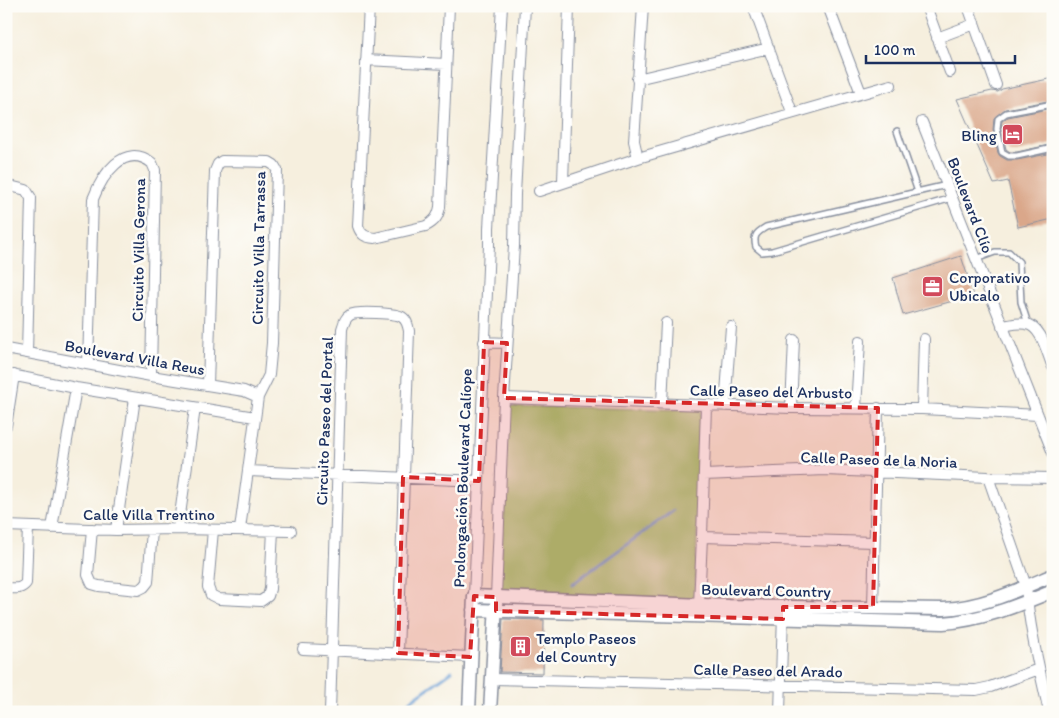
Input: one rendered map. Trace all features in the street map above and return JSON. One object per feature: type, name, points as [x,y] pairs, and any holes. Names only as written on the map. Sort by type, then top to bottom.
[{"type":"street","points":[[369,6],[358,226],[361,233],[366,237],[375,238],[426,226],[438,216],[440,207],[449,6]]},
{"type":"street","name":"Prolongación Boulevard Calíope","points":[[468,712],[489,245],[488,228],[502,6]]},
{"type":"street","points":[[490,712],[504,398],[514,246],[516,169],[525,6]]},
{"type":"street","points":[[563,182],[569,6]]},
{"type":"street","points":[[638,158],[634,141],[643,6]]},
{"type":"street","points":[[753,6],[792,112]]},
{"type":"street","points":[[828,6],[861,93]]},
{"type":"street","points":[[926,6],[950,72]]},
{"type":"street","points":[[968,6],[996,85]]},
{"type":"street","points":[[937,38],[974,24]]},
{"type":"street","points":[[637,79],[769,48]]},
{"type":"street","points":[[366,60],[446,64]]},
{"type":"street","points":[[539,191],[638,158],[792,112],[891,85]]},
{"type":"street","name":"Boulevard Clío","points":[[922,122],[1053,453]]},
{"type":"street","name":"Circuito Villa Gerona","points":[[88,364],[93,199],[96,190],[114,164],[126,156],[141,157],[152,163],[155,170],[151,376]]},
{"type":"street","name":"Circuito Villa Tarrassa","points":[[208,385],[216,171],[218,164],[222,161],[269,162],[277,170],[272,343],[269,375],[258,397]]},
{"type":"street","points":[[6,185],[26,190],[31,198],[27,353]]},
{"type":"street","name":"Circuito Paseo del Portal","points":[[330,712],[342,329],[348,316],[355,313],[395,314],[407,322],[409,331],[398,653]]},
{"type":"street","points":[[662,403],[666,323]]},
{"type":"street","points":[[1002,326],[1028,324],[1034,326],[1039,332],[1053,367]]},
{"type":"street","points":[[725,406],[731,327]]},
{"type":"street","points":[[922,409],[924,339]]},
{"type":"street","points":[[791,408],[794,340]]},
{"type":"street","points":[[856,408],[860,341]]},
{"type":"street","points":[[484,342],[507,343]]},
{"type":"street","name":"Boulevard Villa Reus","points":[[6,349],[244,391],[258,397]]},
{"type":"street","points":[[6,426],[10,374],[76,388],[255,417]]},
{"type":"street","points":[[52,528],[76,388]]},
{"type":"street","points":[[240,529],[258,397]]},
{"type":"street","points":[[116,530],[135,398]]},
{"type":"street","name":"Calle Paseo del Arbusto","points":[[504,398],[791,408],[922,409],[1038,415]]},
{"type":"street","points":[[699,605],[706,405]]},
{"type":"street","points":[[178,529],[195,408]]},
{"type":"street","points":[[874,607],[878,408]]},
{"type":"street","name":"Calle Paseo de la Noria","points":[[704,475],[826,470],[1053,478]]},
{"type":"street","points":[[248,471],[479,481]]},
{"type":"street","points":[[988,477],[1026,586],[1039,669],[1049,712]]},
{"type":"street","name":"Calle Villa Trentino","points":[[6,526],[116,530],[240,529],[291,531]]},
{"type":"street","points":[[6,588],[24,587],[26,583],[28,527]]},
{"type":"street","points":[[92,529],[88,575],[92,584],[138,590],[148,582],[152,530]]},
{"type":"street","points":[[213,530],[208,587],[211,595],[219,599],[261,601],[268,596],[270,589],[273,530]]},
{"type":"street","points":[[702,537],[874,542]]},
{"type":"street","name":"Boulevard Country","points":[[473,610],[783,613],[874,607],[964,608],[995,599],[1053,575]]},
{"type":"street","name":"Boulevard Country","points":[[474,596],[699,605],[783,613],[943,623],[964,621],[996,613],[1053,591]]},
{"type":"street","points":[[780,712],[783,613]]},
{"type":"street","points":[[303,649],[470,658]]},
{"type":"street","name":"Calle Paseo del Arado","points":[[492,679],[976,690],[990,687],[1039,669]]},
{"type":"lane","points":[[1053,104],[1006,113],[998,119],[997,129],[1002,152],[1009,156],[1053,148]]},
{"type":"lane","points":[[897,131],[918,192]]},
{"type":"lane","points":[[947,184],[766,227],[757,232],[754,239],[756,247],[762,252],[772,251],[952,198]]},
{"type":"lane","points":[[975,259],[995,252],[1009,252],[1019,262],[1021,302],[1028,324]]},
{"type":"highlighted area","points":[[484,342],[507,343],[504,398],[878,408],[873,607],[783,607],[783,619],[496,611],[496,597],[474,596],[470,657],[398,653],[403,477],[479,481]]},
{"type":"green space","points":[[508,406],[701,410],[695,602],[500,594]]},
{"type":"building","points":[[1053,78],[1053,100],[1005,109],[994,118],[993,130],[1000,156],[1007,160],[1017,160],[1053,153],[1053,219],[1018,227],[1008,181],[994,184],[957,99],[992,91],[998,92],[1002,89]]},
{"type":"building","points":[[1053,108],[1053,144],[1017,152],[1010,152],[1006,149],[1001,129],[1002,121],[1008,117]]},
{"type":"building","name":"Corporativo Ubicalo","points":[[961,256],[974,295],[903,315],[893,278]]},
{"type":"building","name":"Templo Paseos del Country","points":[[503,619],[544,620],[543,673],[500,672]]},
{"type":"waterway","points":[[572,584],[673,511]]},
{"type":"waterway","points":[[400,712],[406,704],[452,671]]},
{"type":"place","name":"Bling","points":[[1013,135]]},
{"type":"place","name":"Corporativo Ubicalo","points":[[933,286]]},
{"type":"place","name":"Templo Paseos del Country","points":[[520,647]]}]
